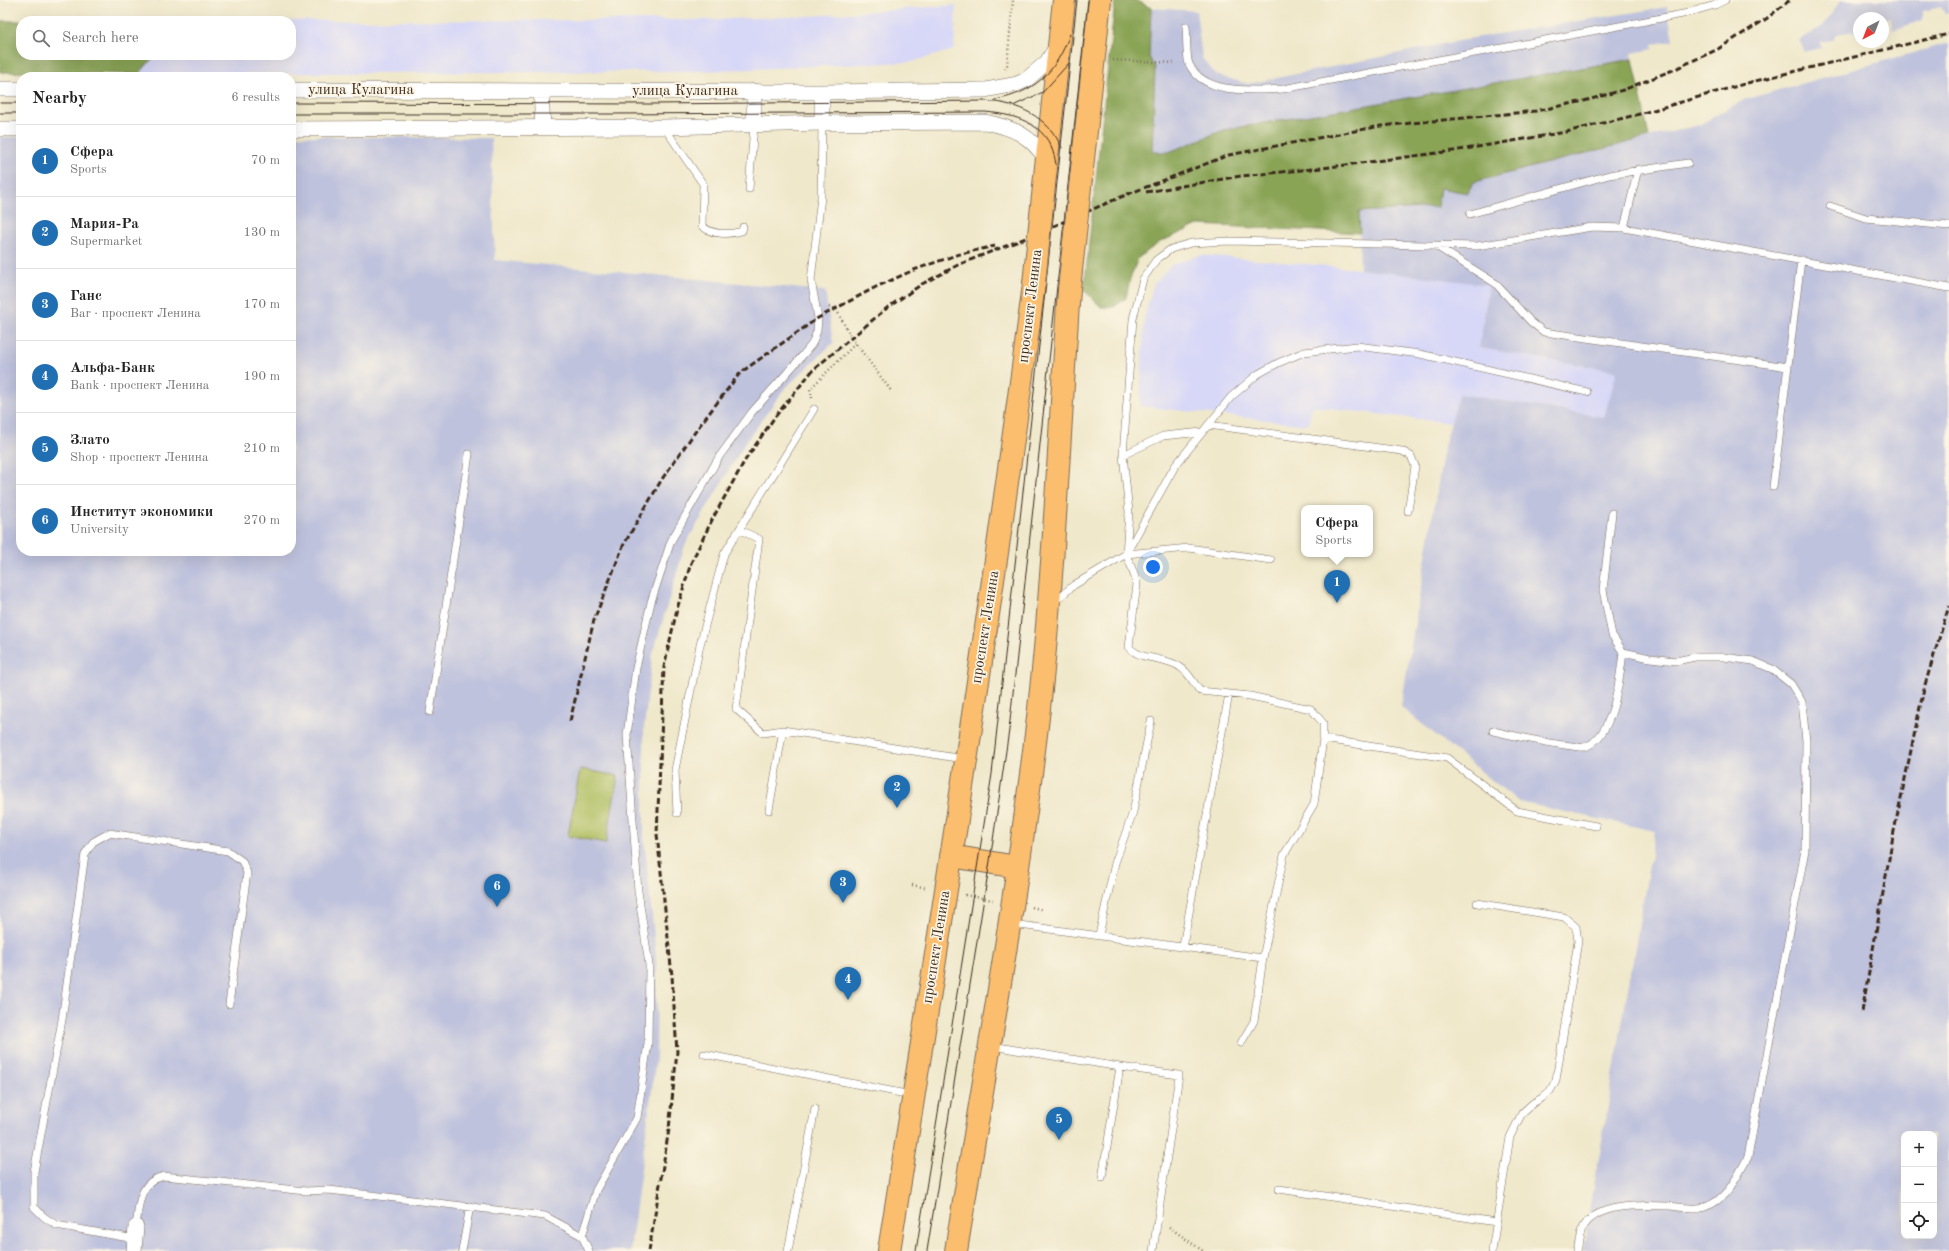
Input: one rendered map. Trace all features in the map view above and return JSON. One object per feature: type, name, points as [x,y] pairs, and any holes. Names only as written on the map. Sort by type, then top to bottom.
[{"type":"main road","points":[[956,1251],[990,1045],[1037,727],[1049,606],[1069,289],[1100,0]]},
{"type":"main road","name":"проспект Ленина","points":[[889,1251],[952,856],[1010,472],[1034,284],[1063,10]]},
{"type":"main road","points":[[952,856],[1017,867]]},
{"type":"street","name":"улица Кулагина","points":[[296,90],[822,92],[985,90],[1017,84],[1036,73],[1047,62],[1060,42]]},
{"type":"street","points":[[0,89],[16,89]]},
{"type":"street","points":[[541,91],[543,128]]},
{"type":"street","points":[[754,92],[754,125]]},
{"type":"street","points":[[822,92],[822,123]]},
{"type":"street","points":[[296,128],[664,127],[822,123],[985,122],[1006,127],[1025,136],[1039,148],[1046,168]]},
{"type":"street","points":[[0,129],[16,129]]},
{"type":"lane","points":[[1186,26],[1189,63],[1199,77],[1214,85],[1241,90],[1283,89],[1683,14],[1715,5],[1725,0]]},
{"type":"lane","points":[[582,1236],[596,1190],[637,1118],[648,1043],[649,964],[638,891],[627,735],[636,668],[651,602],[671,541],[719,457],[752,412],[812,344],[818,330],[818,318],[811,280],[821,197],[822,123]]},
{"type":"lane","points":[[749,189],[754,125]]},
{"type":"lane","points":[[664,127],[703,184],[702,226],[708,231],[732,234],[742,231],[743,227]]},
{"type":"lane","points":[[1470,214],[1609,175],[1638,169],[1688,163]]},
{"type":"lane","points":[[1624,228],[1638,169]]},
{"type":"lane","points":[[1830,206],[1866,218],[1949,226]]},
{"type":"lane","points":[[1241,1043],[1254,1021],[1263,958],[1284,855],[1314,804],[1323,739],[1323,723],[1311,709],[1250,696],[1200,690],[1180,666],[1168,661],[1133,653],[1129,647],[1136,584],[1133,571],[1126,554],[1129,512],[1123,455],[1133,319],[1143,279],[1156,260],[1171,249],[1191,243],[1229,241],[1477,246],[1592,227],[1624,228],[1949,288]]},
{"type":"lane","points":[[1436,246],[1495,283],[1531,322],[1544,332],[1788,367]]},
{"type":"lane","points":[[1773,488],[1801,260]]},
{"type":"lane","points":[[1126,554],[1175,466],[1231,397],[1258,374],[1278,363],[1304,352],[1357,346],[1420,354],[1587,392]]},
{"type":"lane","points":[[677,813],[676,770],[700,645],[724,554],[814,409]]},
{"type":"lane","points":[[1208,425],[1402,451],[1411,456],[1415,466],[1408,511]]},
{"type":"lane","points":[[1123,455],[1163,436],[1202,432]]},
{"type":"lane","points":[[430,712],[469,454]]},
{"type":"lane","points":[[1493,731],[1555,744],[1584,747],[1597,738],[1612,714],[1620,676],[1623,652],[1612,635],[1603,590],[1612,513]]},
{"type":"lane","points":[[740,530],[758,539],[736,709],[763,733],[783,730],[966,760]]},
{"type":"lane","points":[[1049,606],[1074,585],[1126,554],[1189,548],[1271,560]]},
{"type":"lane","points":[[1577,1251],[1582,1230],[1590,1219],[1601,1212],[1634,1204],[1688,1209],[1706,1206],[1720,1197],[1732,1185],[1748,1156],[1805,850],[1806,741],[1802,702],[1791,684],[1772,670],[1753,661],[1724,657],[1696,656],[1676,660],[1650,658],[1623,652]]},
{"type":"lane","points":[[1183,946],[1229,694]]},
{"type":"lane","points":[[1098,935],[1115,863],[1133,812],[1151,721]]},
{"type":"lane","points":[[769,810],[783,730]]},
{"type":"lane","points":[[1323,739],[1447,758],[1517,811],[1596,826]]},
{"type":"lane","points":[[229,1004],[247,872],[242,862],[228,851],[109,833],[93,842],[85,854],[62,1020],[34,1172],[34,1206],[44,1217],[56,1225],[135,1239],[141,1196],[153,1179],[164,1176],[306,1191],[329,1190],[545,1216],[582,1236],[589,1251]]},
{"type":"lane","points":[[1477,902],[1564,916],[1576,927],[1578,941],[1556,1080],[1550,1091],[1522,1114],[1510,1137],[1492,1251]]},
{"type":"lane","points":[[1010,914],[1098,935],[1263,958]]},
{"type":"lane","points":[[990,1045],[1120,1067],[1179,1075],[1153,1251]]},
{"type":"lane","points":[[704,1054],[914,1095]]},
{"type":"lane","points":[[1102,1178],[1120,1067]]},
{"type":"lane","points":[[788,1251],[815,1109]]},
{"type":"lane","points":[[1279,1189],[1496,1222]]},
{"type":"lane","points":[[462,1251],[470,1206]]},
{"type":"path","points":[[1007,65],[1013,0]]},
{"type":"path","points":[[1109,60],[1189,63]]},
{"type":"path","points":[[816,305],[836,309],[856,343],[892,392]]},
{"type":"path","points":[[814,409],[810,389],[856,343]]},
{"type":"path","points":[[912,885],[946,891],[1010,914],[1043,910]]},
{"type":"path","points":[[1158,1220],[1202,1251]]},
{"type":"shaded area","points":[[1841,0],[1949,0],[1949,13],[1945,14],[1941,7],[1923,11],[1923,20],[1893,30],[1889,18],[1889,12],[1853,12],[1853,31],[1837,34],[1833,40],[1820,42],[1821,48],[1805,52],[1799,40],[1823,26]]},
{"type":"shaded area","points":[[956,5],[954,50],[911,62],[703,71],[296,73],[296,72],[0,72],[0,21],[16,21],[16,60],[296,60],[296,21],[703,20],[810,16]]},
{"type":"shaded area","points":[[1667,7],[1673,41],[1653,44],[1653,49],[1632,53],[1633,59],[1224,130],[1169,152],[1151,152],[1155,68],[1149,57],[1151,8],[1196,11],[1202,58],[1216,75],[1248,84],[1473,38]]},
{"type":"shaded area","points":[[1949,43],[1949,1251],[1583,1251],[1655,831],[1519,802],[1401,707],[1444,447],[1459,394],[1604,417],[1617,371],[1479,348],[1489,285],[1360,269],[1359,212],[1437,207],[1440,188],[1467,193],[1474,182],[1699,125],[1743,100]]},
{"type":"shaded area","points":[[296,136],[491,138],[495,260],[825,291],[833,343],[785,388],[745,443],[685,545],[652,657],[644,728],[644,836],[657,967],[656,1058],[630,1251],[0,1251],[0,137],[16,137],[16,556],[296,556]]},
{"type":"shaded area","points":[[1201,255],[1360,269],[1489,285],[1479,348],[1617,371],[1604,417],[1459,394],[1451,423],[1312,406],[1309,425],[1140,406],[1144,317],[1154,284],[1171,265]]},
{"type":"green space","points":[[1121,0],[1136,0],[1151,8],[1149,57],[1155,68],[1152,152],[1169,152],[1224,130],[1633,59],[1649,137],[1474,182],[1467,193],[1440,188],[1437,207],[1359,212],[1360,233],[1198,225],[1160,242],[1138,258],[1130,279],[1126,298],[1114,307],[1101,307],[1084,290],[1115,2]]},
{"type":"green space","points":[[0,21],[16,21],[16,60],[151,60],[141,72],[0,72]]},
{"type":"green space","points":[[580,769],[618,776],[606,843],[568,836]]},
{"type":"tram line","points":[[916,1251],[992,774],[1077,0]]},
{"type":"tram line","points":[[927,1251],[990,861],[1009,730],[1088,0]]},
{"type":"tram line","points":[[995,100],[1022,92],[1043,78],[1058,59],[1070,34]]},
{"type":"tram line","points":[[1013,106],[1043,92],[1070,62]]},
{"type":"tram line","points":[[296,103],[651,104],[985,101],[1009,105],[1031,113],[1049,127],[1062,148]]},
{"type":"tram line","points":[[0,103],[16,103]]},
{"type":"tram line","points":[[296,114],[985,112],[998,113],[1022,120],[1041,131],[1048,140],[1053,151],[1056,165]]},
{"type":"tram line","points":[[0,113],[16,113]]},
{"type":"railway","points":[[649,1251],[669,1129],[677,1052],[672,976],[657,834],[664,667],[677,609],[691,563],[713,518],[744,462],[774,418],[813,370],[887,308],[922,284],[960,264],[1026,238],[1128,194],[1229,155],[1381,126],[1536,111],[1584,101],[1623,90],[1673,70],[1718,49],[1766,19],[1790,0]]},
{"type":"railway","points":[[1146,192],[1241,176],[1322,168],[1453,151],[1566,132],[1636,115],[1751,82],[1949,34]]},
{"type":"railway","points":[[570,721],[594,620],[623,546],[662,479],[700,425],[740,373],[818,318],[876,287],[914,270],[956,255],[995,246]]},
{"type":"railway","points":[[1862,1012],[1893,836],[1924,688],[1949,606]]},
{"type":"place","name":"Сфера","points":[[1337,603]]},
{"type":"place","name":"Мария-Ра","points":[[897,808]]},
{"type":"place","name":"Ганс","points":[[843,903]]},
{"type":"place","name":"Институт экономики","points":[[497,907]]},
{"type":"place","name":"Альфа-Банк","points":[[848,1000]]},
{"type":"place","name":"Злато","points":[[1059,1140]]}]
